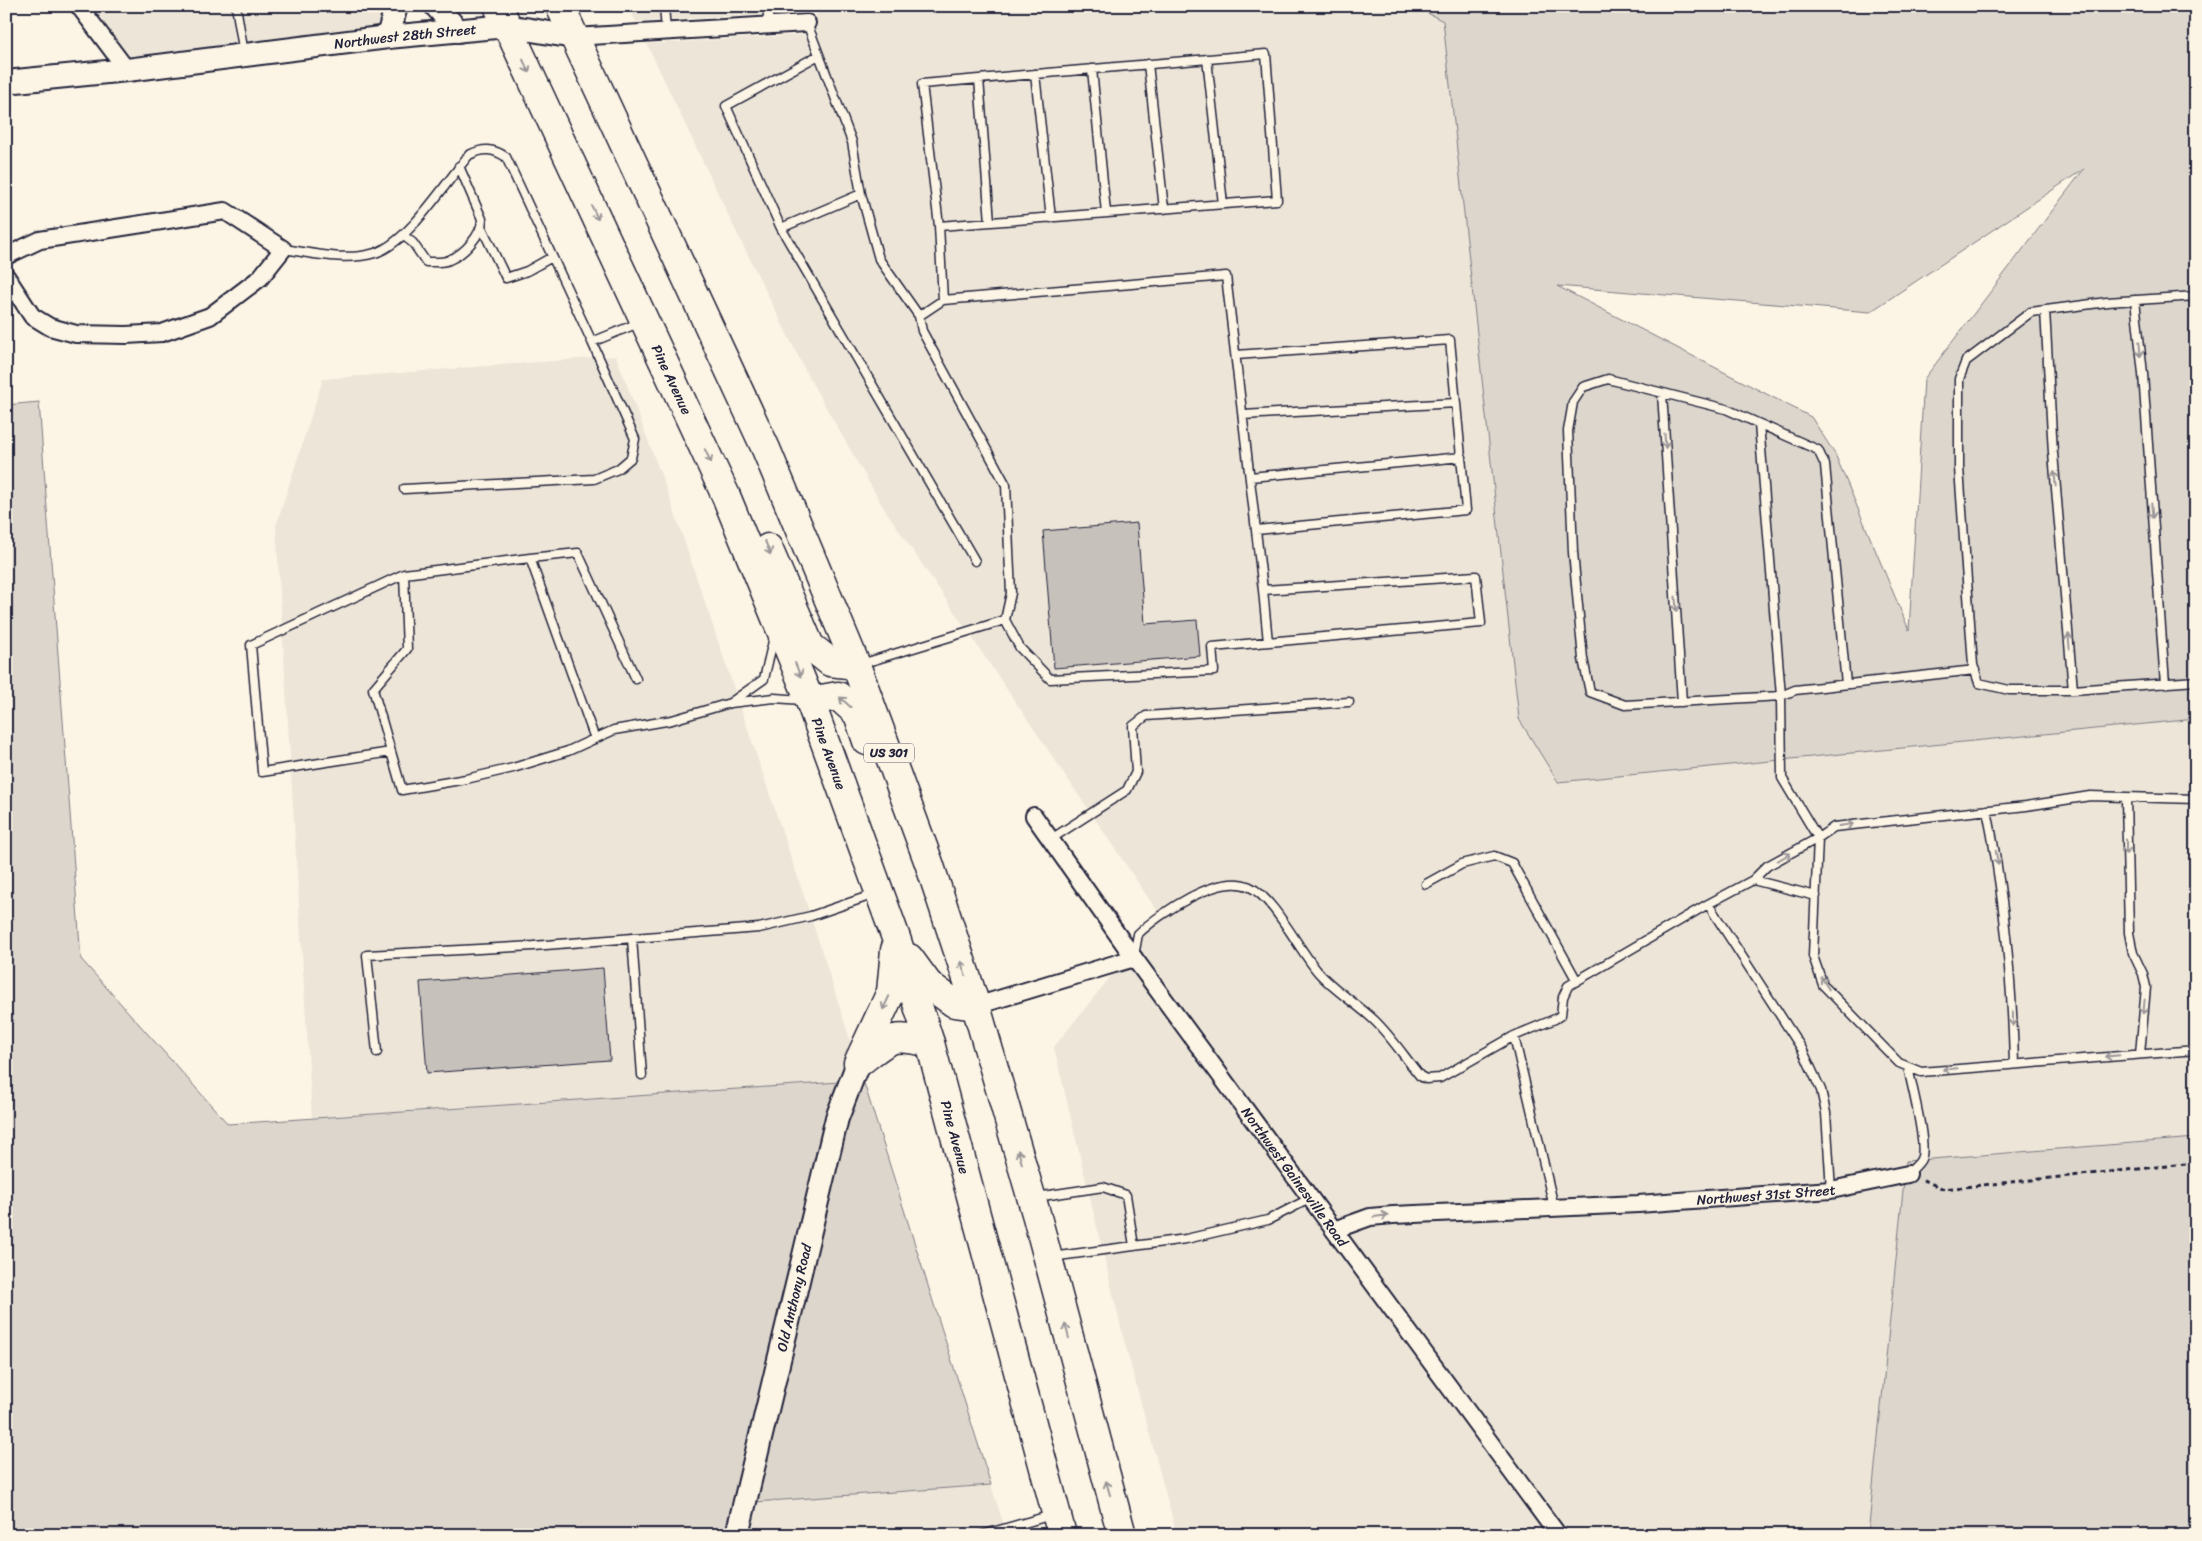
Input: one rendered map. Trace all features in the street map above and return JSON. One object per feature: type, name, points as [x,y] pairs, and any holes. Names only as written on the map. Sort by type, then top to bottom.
[{"type":"highway","name":"US 301","points":[[560,6],[766,449],[856,665],[929,862],[976,1006],[1032,1197],[1122,1535]]},
{"type":"highway","name":"Pine Avenue","points":[[503,16],[726,496],[810,701],[896,938],[930,1043],[1059,1524]]},
{"type":"highway","points":[[684,403],[719,435],[810,646],[830,662],[856,665]]},
{"type":"highway","points":[[810,701],[838,696],[858,714],[901,840],[914,857],[929,862]]},
{"type":"highway","points":[[896,938],[928,984],[954,1003],[976,1006]]},
{"type":"highway","points":[[858,1063],[891,992],[896,938]]},
{"type":"highway","points":[[858,1063],[889,1039],[905,1037],[930,1043]]},
{"type":"street","points":[[79,6],[126,70]]},
{"type":"street","points":[[388,38],[396,6]]},
{"type":"street","points":[[436,6],[458,31]]},
{"type":"street","name":"Northwest 28th Street","points":[[6,82],[126,70],[458,31],[503,16],[574,37],[807,23]]},
{"type":"street","points":[[6,256],[40,240],[226,211],[283,248],[260,278],[210,316],[162,333],[126,335],[76,334],[50,327],[32,316],[6,276]]},
{"type":"street","name":"Northwest Gainesville Road","points":[[1034,816],[1134,958],[1558,1535]]},
{"type":"street","points":[[976,1006],[1134,958]]},
{"type":"street","name":"Old Anthony Road","points":[[737,1535],[837,1118],[858,1063]]},
{"type":"street","name":"Northwest 31st Street","points":[[1334,1230],[1370,1218],[1393,1214],[1638,1204],[1831,1190],[1908,1174]]},
{"type":"lane","points":[[236,6],[244,56]]},
{"type":"lane","points":[[664,6],[666,31]]},
{"type":"lane","points":[[767,6],[769,26]]},
{"type":"lane","points":[[807,23],[852,142],[861,194],[879,259],[919,316],[922,330],[1006,485],[1011,593],[1005,620],[1020,648],[1050,679],[1214,671],[1212,647],[1481,623],[1476,576],[1263,590]]},
{"type":"lane","points":[[939,226],[1277,200],[1266,54],[922,84],[939,226],[943,300]]},
{"type":"lane","points":[[819,55],[726,106],[781,228],[975,562]]},
{"type":"lane","points":[[1207,59],[1223,204]]},
{"type":"lane","points":[[1148,64],[1164,209]]},
{"type":"lane","points":[[1092,69],[1106,214]]},
{"type":"lane","points":[[1035,74],[1051,218]]},
{"type":"lane","points":[[979,79],[990,222]]},
{"type":"lane","points":[[283,248],[321,255],[351,256],[375,253],[404,236],[469,154],[480,149],[497,151],[506,157],[636,439],[630,458],[618,469],[594,479],[404,490]]},
{"type":"lane","points":[[459,166],[482,219],[482,228],[506,278],[527,271],[552,257]]},
{"type":"lane","points":[[781,228],[861,194]]},
{"type":"lane","points":[[404,236],[413,243],[426,262],[448,262],[464,250],[482,228]]},
{"type":"lane","points":[[919,316],[943,300],[1226,276],[1268,642]]},
{"type":"lane","points":[[2196,296],[2136,300],[2032,312],[1966,361],[1958,380],[1959,468],[1975,670],[1979,683],[2008,690],[2073,690],[2196,681]]},
{"type":"lane","points":[[2136,300],[2143,374],[2164,684]]},
{"type":"lane","points":[[2045,310],[2053,453],[2073,690]]},
{"type":"lane","points":[[592,342],[645,320]]},
{"type":"lane","points":[[1236,355],[1450,340],[1466,510],[1256,530]]},
{"type":"lane","points":[[1846,684],[1826,465],[1818,450],[1726,409],[1608,379],[1583,387],[1573,402],[1568,430],[1573,552],[1583,659],[1590,692],[1625,706],[1781,696],[1795,690],[1975,670]]},
{"type":"lane","points":[[1662,393],[1682,702]]},
{"type":"lane","points":[[1242,414],[1456,402]]},
{"type":"lane","points":[[1759,424],[1781,696],[1782,778],[1818,838],[1813,956],[1823,985],[1899,1063],[1921,1072],[2196,1050]]},
{"type":"lane","points":[[1250,476],[1462,457]]},
{"type":"lane","points":[[391,752],[262,772],[251,645],[404,574],[530,558],[578,554],[636,679]]},
{"type":"lane","points":[[530,558],[595,739]]},
{"type":"lane","points":[[404,574],[407,649],[373,688],[402,790],[466,779],[513,768],[568,751],[614,730],[672,720],[730,703],[774,698],[810,701]]},
{"type":"lane","points":[[730,703],[764,679],[774,644],[775,616]]},
{"type":"lane","points":[[856,665],[1005,620]]},
{"type":"lane","points":[[1051,839],[1127,790],[1136,772],[1133,726],[1146,716],[1349,702]]},
{"type":"lane","points":[[1134,958],[1138,934],[1180,904],[1208,890],[1230,884],[1250,887],[1274,910],[1318,972],[1344,997],[1375,1020],[1420,1076],[1426,1079],[1440,1078],[1514,1036],[1561,1015],[1565,990],[1576,981],[1753,880],[1767,866],[1834,827],[1988,810],[2090,796],[2126,799],[2196,799]]},
{"type":"lane","points":[[2126,799],[2129,933],[2132,952],[2143,974],[2146,987],[2140,1054]]},
{"type":"lane","points":[[1988,810],[1998,862],[2008,942],[2013,1001],[2014,1064]]},
{"type":"lane","points":[[1426,884],[1462,864],[1494,856],[1512,863],[1576,981]]},
{"type":"lane","points":[[1753,880],[1816,896]]},
{"type":"lane","points":[[377,1052],[368,955],[759,928],[811,916],[880,893]]},
{"type":"lane","points":[[1708,904],[1802,1049],[1821,1090],[1826,1113],[1831,1190]]},
{"type":"lane","points":[[632,938],[642,1075]]},
{"type":"lane","points":[[1514,1036],[1554,1206]]},
{"type":"lane","points":[[1908,1066],[1923,1150],[1922,1159],[1908,1174]]},
{"type":"lane","points":[[1032,1197],[1103,1187],[1126,1195],[1134,1246]]},
{"type":"lane","points":[[1048,1258],[1186,1239],[1268,1220],[1311,1198]]},
{"type":"lane","points":[[982,1535],[1059,1524]]},
{"type":"path","points":[[1908,1174],[1944,1189],[2196,1163]]},
{"type":"shaded area","points":[[92,6],[386,6],[380,27],[131,58]]},
{"type":"shaded area","points":[[629,6],[1414,6],[1443,20],[1558,782],[2196,719],[2196,1138],[1906,1161],[1868,1535],[1177,1535],[1124,1340],[1054,1047],[1160,915],[882,505],[808,376],[734,227],[647,44],[817,34],[816,11],[636,22]]},
{"type":"shaded area","points":[[1414,6],[2196,6],[2196,719],[1558,782],[1519,719],[1443,21]],"holes":[[[2084,169],[1924,379],[1909,630],[1835,454],[1811,417],[1557,286],[1870,312]]]},
{"type":"shaded area","points":[[616,356],[669,496],[807,905],[853,1049],[845,1060],[847,1064],[840,1082],[312,1118],[276,526],[323,379]]},
{"type":"shaded area","points":[[39,402],[81,959],[228,1124],[840,1082],[727,1535],[6,1535],[6,405]]},
{"type":"shaded area","points":[[863,1080],[991,1485],[755,1502],[847,1122]]},
{"type":"shaded area","points":[[2196,1138],[2196,1535],[1868,1535],[1906,1161]]},
{"type":"shaded area","points":[[991,1485],[1007,1535],[747,1535],[755,1502]]},
{"type":"building","points":[[1137,523],[1145,624],[1197,620],[1200,656],[1054,668],[1043,531]]},
{"type":"building","points":[[603,968],[610,1060],[427,1073],[420,982]]}]
